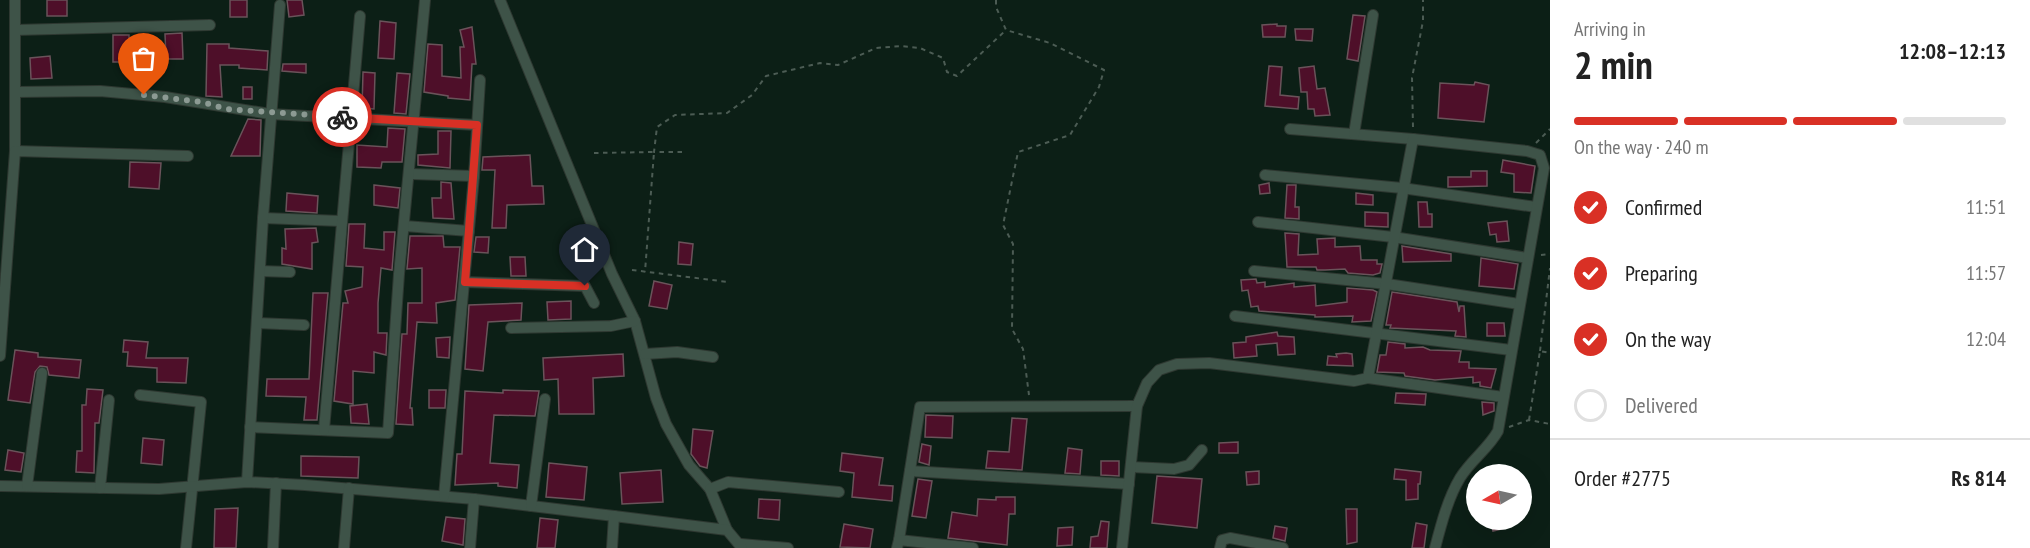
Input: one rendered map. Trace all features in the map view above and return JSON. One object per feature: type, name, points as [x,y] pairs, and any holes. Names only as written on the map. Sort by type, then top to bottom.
[{"type":"street","points":[[0,356],[15,152],[15,0]]},
{"type":"street","points":[[250,427],[388,433],[425,0]]},
{"type":"street","points":[[500,0],[612,274],[635,321],[656,398],[666,424],[689,465],[710,489],[726,530],[741,546],[788,548]]},
{"type":"street","points":[[247,482],[262,218],[280,5]]},
{"type":"street","points":[[1354,135],[1373,15]]},
{"type":"street","points":[[324,430],[360,16]]},
{"type":"street","points":[[15,30],[210,25]]},
{"type":"street","points":[[444,496],[465,282],[480,80]]},
{"type":"street","points":[[15,92],[100,91],[174,99],[270,114],[477,125]]},
{"type":"street","points":[[1290,129],[1413,139],[1527,151],[1540,155],[1544,168],[1498,431],[1489,447],[1475,458],[1460,478],[1435,548]]},
{"type":"street","points":[[1368,378],[1413,139]]},
{"type":"street","points":[[15,152],[188,156]]},
{"type":"street","points":[[411,174],[474,176]]},
{"type":"street","points":[[1265,175],[1402,188],[1536,207]]},
{"type":"street","points":[[262,218],[341,221]]},
{"type":"street","points":[[1258,222],[1393,237],[1528,258]]},
{"type":"street","points":[[405,226],[469,231]]},
{"type":"street","points":[[260,271],[290,272]]},
{"type":"street","points":[[1254,271],[1387,284],[1519,304]]},
{"type":"street","points":[[465,282],[585,286],[594,303]]},
{"type":"street","points":[[1235,316],[1511,350]]},
{"type":"street","points":[[510,328],[611,326],[635,321]]},
{"type":"street","points":[[257,323],[304,325]]},
{"type":"street","points":[[645,354],[677,352],[713,357]]},
{"type":"street","points":[[1122,548],[1137,406],[1147,383],[1159,370],[1177,364],[1209,363],[1354,381],[1368,378],[1503,397]]},
{"type":"street","points":[[27,486],[42,373]]},
{"type":"street","points":[[140,395],[201,402],[186,548]]},
{"type":"street","points":[[531,506],[545,399]]},
{"type":"street","points":[[100,488],[109,400]]},
{"type":"street","points":[[973,548],[898,544],[920,407],[1137,406]]},
{"type":"street","points":[[1131,467],[1174,469],[1189,465],[1202,450]]},
{"type":"street","points":[[910,471],[1129,484]]},
{"type":"street","points":[[0,486],[100,488],[247,482],[276,483],[474,499],[726,530]]},
{"type":"street","points":[[273,548],[276,483]]},
{"type":"street","points":[[710,489],[728,483],[839,492]]},
{"type":"street","points":[[344,548],[349,488]]},
{"type":"street","points":[[470,548],[474,499]]},
{"type":"street","points":[[612,548],[614,516]]},
{"type":"street","points":[[1220,548],[1222,540],[1230,538],[1283,548]]},
{"type":"path","points":[[996,0],[996,7],[1006,30]]},
{"type":"path","points":[[1413,139],[1412,78],[1423,21],[1423,0]]},
{"type":"path","points":[[645,272],[657,127],[675,115],[728,113],[752,95],[766,76],[820,63],[838,65],[876,48],[901,46],[920,48],[943,58],[947,72],[957,76],[1006,30]]},
{"type":"path","points":[[1006,30],[1050,43],[1104,70],[1099,87],[1070,135],[1018,152],[1003,225],[1013,244],[1012,329],[1023,349],[1029,378],[1029,406]]},
{"type":"path","points":[[1527,151],[1550,129]]},
{"type":"path","points":[[594,153],[682,152]]},
{"type":"path","points":[[1529,420],[1550,268]]},
{"type":"path","points":[[632,270],[728,282]]},
{"type":"path","points":[[1546,298],[1550,296]]},
{"type":"path","points":[[1540,351],[1550,353]]},
{"type":"path","points":[[1498,431],[1529,420],[1550,424]]},
{"type":"building","points":[[47,0],[67,0],[67,16],[47,16]]},
{"type":"building","points":[[230,0],[247,0],[247,17],[230,17]]},
{"type":"building","points":[[287,0],[302,0],[304,15],[289,17]]},
{"type":"building","points":[[1353,15],[1365,16],[1358,61],[1347,59]]},
{"type":"building","points":[[380,21],[396,23],[394,59],[378,58]]},
{"type":"building","points":[[1277,24],[1277,26],[1286,26],[1285,37],[1263,37],[1262,25]]},
{"type":"building","points":[[472,27],[476,64],[472,64],[470,100],[424,92],[428,44],[442,45],[442,76],[461,78],[460,47],[464,47],[460,30]]},
{"type":"building","points":[[1295,29],[1313,29],[1312,41],[1296,40]]},
{"type":"building","points":[[182,33],[183,59],[166,59],[165,34]]},
{"type":"building","points":[[113,35],[129,35],[129,62],[113,62]]},
{"type":"building","points":[[207,44],[229,44],[229,48],[268,51],[267,70],[239,68],[239,65],[220,65],[222,97],[206,96]]},
{"type":"building","points":[[50,56],[52,78],[31,79],[30,58]]},
{"type":"building","points":[[283,64],[306,64],[306,73],[282,71]]},
{"type":"building","points":[[1269,66],[1282,67],[1280,95],[1299,97],[1298,109],[1265,106]]},
{"type":"building","points":[[1314,66],[1317,89],[1325,88],[1330,115],[1315,116],[1314,109],[1308,109],[1307,92],[1301,92],[1299,68]]},
{"type":"building","points":[[363,72],[375,73],[374,109],[362,108]]},
{"type":"building","points":[[397,73],[410,74],[406,114],[394,113]]},
{"type":"building","points":[[1475,82],[1489,85],[1484,122],[1438,118],[1440,83],[1474,85]]},
{"type":"building","points":[[243,87],[252,87],[252,99],[243,99]]},
{"type":"building","points":[[331,94],[345,95],[344,108],[331,107]]},
{"type":"building","points":[[248,119],[261,120],[260,156],[231,156]]},
{"type":"building","points":[[388,128],[405,129],[402,162],[382,162],[381,168],[357,167],[357,145],[387,147]]},
{"type":"building","points":[[438,131],[451,131],[450,168],[418,165],[418,155],[438,154]]},
{"type":"building","points":[[530,155],[532,186],[543,186],[544,204],[507,205],[506,228],[492,228],[495,170],[482,170],[483,157]]},
{"type":"building","points":[[1503,160],[1535,166],[1531,193],[1514,192],[1514,174],[1501,172]]},
{"type":"building","points":[[130,162],[161,163],[159,189],[129,187]]},
{"type":"building","points":[[1471,171],[1487,171],[1487,186],[1448,187],[1448,177],[1471,177]]},
{"type":"building","points":[[441,182],[451,183],[454,219],[433,218],[432,198],[441,198]]},
{"type":"building","points":[[1269,183],[1270,193],[1260,194],[1259,185]]},
{"type":"building","points":[[374,185],[400,188],[398,208],[374,205]]},
{"type":"building","points":[[1287,185],[1296,185],[1295,207],[1299,207],[1299,219],[1285,218]]},
{"type":"building","points":[[287,193],[318,196],[317,213],[286,211]]},
{"type":"building","points":[[1356,193],[1373,195],[1373,205],[1356,204]]},
{"type":"building","points":[[1418,202],[1427,202],[1428,214],[1432,214],[1432,227],[1419,227]]},
{"type":"building","points":[[1365,212],[1388,213],[1388,227],[1365,226]]},
{"type":"building","points":[[1507,221],[1509,241],[1497,242],[1496,234],[1490,235],[1488,223]]},
{"type":"building","points":[[349,224],[365,224],[364,248],[384,250],[384,232],[395,232],[392,270],[381,268],[378,303],[378,333],[387,333],[386,355],[374,352],[374,373],[353,371],[353,404],[334,401],[343,303],[348,303],[345,291],[362,287],[363,267],[346,266]]},
{"type":"building","points":[[316,228],[318,242],[312,243],[312,269],[282,264],[282,248],[286,249],[285,229]]},
{"type":"building","points":[[1285,233],[1299,234],[1298,255],[1318,254],[1317,239],[1335,238],[1335,247],[1360,246],[1361,260],[1377,260],[1377,264],[1382,264],[1380,273],[1373,275],[1348,273],[1345,269],[1317,270],[1316,267],[1287,267]]},
{"type":"building","points":[[410,236],[443,236],[444,247],[460,247],[455,300],[436,303],[437,323],[417,322],[410,408],[412,408],[413,425],[396,424],[402,334],[407,334],[408,303],[422,303],[422,268],[407,269]]},
{"type":"building","points":[[476,237],[489,237],[488,253],[474,252]]},
{"type":"building","points":[[679,242],[693,244],[691,265],[678,264]]},
{"type":"building","points":[[1402,246],[1451,254],[1451,261],[1403,262]]},
{"type":"building","points":[[510,257],[525,257],[526,276],[511,276]]},
{"type":"building","points":[[1481,258],[1518,264],[1514,289],[1479,286]]},
{"type":"building","points":[[1256,279],[1257,283],[1265,282],[1265,287],[1294,283],[1294,287],[1315,285],[1316,306],[1347,302],[1347,288],[1373,290],[1377,292],[1371,321],[1352,322],[1353,316],[1315,317],[1315,315],[1259,311],[1258,306],[1251,307],[1248,290],[1242,291],[1241,280]]},
{"type":"building","points":[[654,281],[672,285],[667,309],[649,306]]},
{"type":"building","points":[[1392,292],[1457,302],[1459,312],[1460,306],[1464,306],[1466,337],[1455,336],[1456,331],[1390,328],[1391,325],[1386,325]]},
{"type":"building","points":[[313,293],[328,293],[317,420],[304,420],[306,397],[266,396],[267,379],[309,379]]},
{"type":"building","points":[[571,301],[571,319],[548,320],[547,302]]},
{"type":"building","points":[[522,303],[521,320],[488,322],[483,371],[465,369],[469,305]]},
{"type":"building","points":[[1487,323],[1504,323],[1505,336],[1487,336]]},
{"type":"building","points":[[1277,332],[1278,336],[1294,337],[1295,354],[1278,355],[1277,343],[1256,345],[1257,356],[1234,358],[1233,343],[1246,342],[1246,337]]},
{"type":"building","points":[[450,337],[449,358],[437,357],[436,338]]},
{"type":"building","points":[[124,340],[148,342],[146,358],[188,358],[186,383],[157,382],[157,368],[127,366],[128,352],[123,352]]},
{"type":"building","points":[[1388,342],[1405,344],[1405,348],[1423,347],[1430,350],[1461,351],[1459,362],[1469,362],[1469,368],[1496,369],[1491,388],[1480,386],[1480,382],[1473,383],[1473,377],[1435,380],[1405,376],[1404,373],[1377,372],[1380,355],[1386,355]]},
{"type":"building","points":[[15,350],[38,353],[38,357],[81,360],[79,378],[49,375],[47,367],[40,366],[35,372],[30,403],[8,400]]},
{"type":"building","points":[[623,354],[624,376],[593,378],[594,414],[559,414],[558,379],[544,380],[543,358]]},
{"type":"building","points":[[1336,354],[1352,354],[1353,366],[1327,365],[1328,356],[1337,357]]},
{"type":"building","points":[[87,389],[103,390],[99,423],[95,423],[94,473],[76,472],[77,451],[82,451],[82,405],[86,405]]},
{"type":"building","points":[[429,390],[446,390],[445,408],[429,408]]},
{"type":"building","points":[[503,390],[539,391],[535,416],[494,415],[490,463],[519,465],[517,488],[498,486],[498,483],[455,485],[457,454],[462,454],[465,391],[503,393]]},
{"type":"building","points":[[1396,393],[1426,394],[1425,405],[1395,403]]},
{"type":"building","points":[[1482,402],[1494,403],[1494,411],[1483,415]]},
{"type":"building","points":[[367,404],[369,424],[351,423],[350,406]]},
{"type":"building","points":[[926,415],[953,416],[952,438],[925,437]]},
{"type":"building","points":[[1012,418],[1027,419],[1022,470],[986,468],[988,451],[1009,452]]},
{"type":"building","points":[[693,429],[713,431],[707,468],[700,466],[691,454]]},
{"type":"building","points":[[143,438],[164,440],[162,465],[141,463]]},
{"type":"building","points":[[1238,442],[1238,453],[1219,453],[1219,443]]},
{"type":"building","points":[[922,444],[931,446],[929,465],[919,462]]},
{"type":"building","points":[[1068,448],[1082,450],[1080,474],[1065,473]]},
{"type":"building","points":[[8,450],[24,453],[21,472],[5,470]]},
{"type":"building","points":[[842,453],[883,458],[879,485],[893,486],[892,501],[852,497],[854,473],[840,471]]},
{"type":"building","points":[[301,456],[359,457],[358,478],[301,476]]},
{"type":"building","points":[[1101,461],[1119,461],[1119,476],[1101,475]]},
{"type":"building","points":[[549,463],[587,467],[584,500],[546,497]]},
{"type":"building","points":[[1395,469],[1421,472],[1418,499],[1406,500],[1406,480],[1394,479]]},
{"type":"building","points":[[661,470],[663,502],[622,504],[620,473]]},
{"type":"building","points":[[1259,471],[1259,484],[1247,485],[1246,472]]},
{"type":"building","points":[[1157,476],[1202,479],[1197,528],[1152,523]]},
{"type":"building","points":[[918,479],[932,481],[926,518],[912,516]]},
{"type":"building","points":[[996,497],[1015,497],[1015,514],[1009,514],[1007,545],[948,538],[952,512],[977,516],[978,499],[996,500]]},
{"type":"building","points":[[759,499],[780,500],[779,520],[758,518]]},
{"type":"building","points":[[238,508],[236,548],[214,548],[215,509]]},
{"type":"building","points":[[1346,509],[1357,509],[1357,542],[1347,544]]},
{"type":"building","points":[[446,517],[465,519],[463,545],[442,541]]},
{"type":"building","points":[[540,518],[558,520],[555,548],[537,548]]},
{"type":"building","points":[[1101,521],[1109,522],[1107,548],[1090,548],[1091,537],[1098,536]]},
{"type":"building","points":[[1416,523],[1427,525],[1424,548],[1412,548]]},
{"type":"building","points":[[844,524],[873,529],[870,548],[840,547]]},
{"type":"building","points":[[1275,526],[1287,528],[1285,541],[1273,538]]},
{"type":"building","points":[[1073,527],[1072,545],[1057,546],[1058,528]]},
{"type":"way so far","points":[[144,95],[270,114],[342,117]]},
{"type":"route","points":[[342,117],[477,125],[465,282],[585,286]]}]
